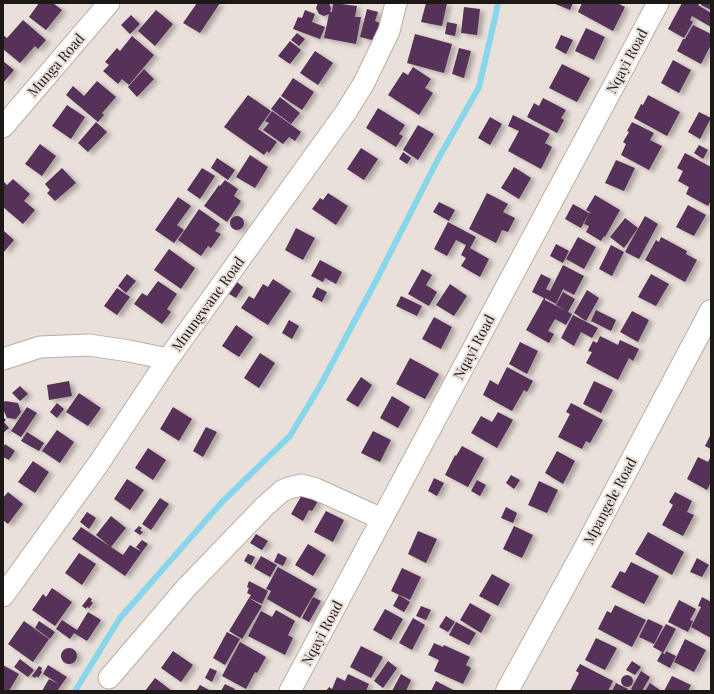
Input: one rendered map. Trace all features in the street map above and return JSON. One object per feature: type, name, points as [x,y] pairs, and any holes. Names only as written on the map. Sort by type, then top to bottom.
[{"type":"street","name":"Munga Road","points":[[3,127],[109,3]]},
{"type":"street","name":"Mnungwane Road","points":[[3,596],[99,463],[168,359],[346,112],[364,83],[389,31],[396,3]]},
{"type":"street","name":"Nqayi Road","points":[[290,691],[658,3]]},
{"type":"street","name":"Mpangele Road","points":[[507,691],[582,554],[711,311]]},
{"type":"street","points":[[3,359],[40,347],[90,346],[129,351],[168,359]]},
{"type":"street","points":[[109,678],[186,588],[265,506],[282,491],[301,484],[306,485],[382,519]]},
{"type":"building","points":[[39,3],[53,3],[62,10],[46,30],[29,17]]},
{"type":"building","points":[[197,3],[220,3],[200,33],[183,23]]},
{"type":"building","points":[[318,3],[329,3],[331,8],[330,12],[332,12],[333,3],[357,6],[355,17],[361,17],[356,44],[324,38],[329,14],[324,16],[319,14],[316,8]]},
{"type":"building","points":[[426,3],[447,3],[442,26],[421,22]]},
{"type":"building","points":[[553,3],[573,3],[570,10]]},
{"type":"building","points":[[582,3],[617,3],[625,7],[613,31],[578,12]]},
{"type":"building","points":[[682,3],[700,3],[698,5],[711,13],[711,27],[692,16],[690,20],[693,22],[684,38],[668,29]]},
{"type":"building","points":[[702,3],[711,3],[711,10],[701,5]]},
{"type":"building","points":[[464,7],[480,9],[477,35],[461,33]]},
{"type":"building","points":[[367,9],[378,12],[375,21],[380,23],[376,41],[360,37]]},
{"type":"building","points":[[156,10],[173,24],[155,46],[138,31]]},
{"type":"building","points":[[305,10],[315,14],[312,22],[325,27],[320,39],[293,29],[298,17],[302,18]]},
{"type":"building","points":[[131,15],[140,24],[130,34],[121,25]]},
{"type":"building","points":[[23,20],[46,40],[38,49],[35,46],[20,63],[3,49],[3,35],[7,38]]},
{"type":"building","points":[[447,22],[457,24],[455,36],[445,34]]},
{"type":"building","points":[[693,25],[711,34],[711,45],[701,64],[677,51]]},
{"type":"building","points":[[586,28],[605,37],[594,60],[575,51]]},
{"type":"building","points":[[297,33],[305,39],[299,46],[291,40]]},
{"type":"building","points":[[415,34],[452,44],[444,73],[407,63]]},
{"type":"building","points":[[561,35],[573,40],[566,54],[555,48]]},
{"type":"building","points":[[132,36],[154,55],[129,85],[122,79],[118,84],[103,71],[109,65],[105,62],[117,48],[120,51]]},
{"type":"building","points":[[290,41],[301,50],[290,64],[278,56]]},
{"type":"building","points":[[459,48],[471,51],[464,78],[452,74]]},
{"type":"building","points":[[315,51],[333,63],[318,85],[300,73]]},
{"type":"building","points":[[673,60],[691,70],[679,93],[661,83]]},
{"type":"building","points":[[3,61],[14,70],[3,83]]},
{"type":"building","points":[[562,64],[590,78],[577,102],[549,88]]},
{"type":"building","points":[[413,67],[431,79],[425,88],[433,93],[419,115],[388,95],[403,72],[408,75]]},
{"type":"building","points":[[144,69],[154,79],[137,97],[128,87]]},
{"type":"building","points":[[293,78],[314,92],[302,110],[281,96]]},
{"type":"building","points":[[97,81],[116,97],[102,113],[104,115],[98,122],[66,95],[73,86],[84,96]]},
{"type":"building","points":[[248,95],[271,111],[258,129],[277,142],[269,153],[267,151],[264,155],[224,127]]},
{"type":"building","points":[[648,95],[680,112],[667,136],[634,118],[641,104],[643,105]]},
{"type":"building","points":[[280,97],[300,113],[291,124],[271,109]]},
{"type":"building","points":[[543,98],[566,110],[561,118],[564,120],[557,133],[527,117],[534,103],[539,106]]},
{"type":"building","points":[[67,105],[85,117],[71,139],[52,126]]},
{"type":"building","points":[[378,108],[405,125],[399,134],[403,136],[396,147],[366,128]]},
{"type":"building","points":[[272,111],[301,132],[295,141],[289,137],[283,144],[263,130],[269,123],[265,121]]},
{"type":"building","points":[[699,112],[711,118],[700,139],[688,132]]},
{"type":"building","points":[[513,115],[550,134],[545,143],[552,147],[541,169],[508,151],[519,131],[508,126]]},
{"type":"building","points":[[490,117],[502,124],[490,145],[478,138]]},
{"type":"building","points":[[96,122],[107,132],[88,152],[78,143]]},
{"type":"building","points":[[632,122],[654,133],[650,140],[662,146],[649,170],[621,155],[626,144],[623,142],[629,132],[627,131]]},
{"type":"building","points":[[418,125],[434,134],[418,160],[403,150]]},
{"type":"building","points":[[40,144],[56,156],[42,176],[25,164]]},
{"type":"building","points":[[699,145],[708,150],[703,159],[694,153]]},
{"type":"building","points":[[361,148],[378,159],[364,180],[347,169]]},
{"type":"building","points":[[403,152],[411,158],[407,164],[399,159]]},
{"type":"building","points":[[685,153],[711,167],[711,200],[708,206],[686,194],[689,187],[678,181],[683,171],[677,168]]},
{"type":"building","points":[[250,155],[268,167],[255,188],[236,177]]},
{"type":"building","points":[[217,158],[235,170],[228,180],[211,168]]},
{"type":"building","points":[[616,160],[635,168],[624,191],[605,183]]},
{"type":"building","points":[[514,167],[531,178],[519,199],[501,188]]},
{"type":"building","points":[[62,168],[76,183],[55,201],[47,193],[50,190],[45,184]]},
{"type":"building","points":[[202,168],[215,176],[200,199],[187,190]]},
{"type":"building","points":[[13,179],[30,194],[24,201],[35,210],[23,224],[3,207],[3,181],[7,185]]},
{"type":"building","points":[[225,180],[238,189],[234,196],[241,201],[227,222],[204,206],[219,185],[220,186]]},
{"type":"building","points":[[328,193],[348,206],[336,225],[312,209],[320,198],[323,200]]},
{"type":"building","points":[[487,193],[508,204],[503,212],[515,218],[508,232],[502,230],[496,243],[469,229]]},
{"type":"building","points":[[595,195],[620,210],[605,237],[604,236],[601,241],[586,232],[589,226],[584,224],[589,213],[591,213],[586,210]]},
{"type":"building","points":[[178,197],[191,206],[177,225],[184,230],[174,243],[155,230]]},
{"type":"building","points":[[439,202],[455,210],[449,221],[433,212]]},
{"type":"building","points":[[573,204],[589,213],[581,228],[565,219]]},
{"type":"building","points":[[688,205],[706,215],[694,236],[676,227]]},
{"type":"building","points":[[199,209],[220,224],[215,231],[221,234],[211,248],[208,246],[201,256],[178,240]]},
{"type":"building","points":[[234,216],[240,216],[244,220],[244,226],[240,230],[234,230],[230,226],[230,220]]},
{"type":"building","points":[[645,216],[658,224],[639,259],[625,252]]},
{"type":"building","points":[[625,218],[638,228],[624,248],[610,237]]},
{"type":"building","points":[[448,222],[476,237],[470,248],[489,259],[480,277],[461,266],[466,258],[461,255],[466,245],[456,240],[447,256],[434,249]]},
{"type":"building","points":[[296,228],[315,238],[303,260],[285,250]]},
{"type":"building","points":[[4,231],[14,240],[3,253],[3,232]]},
{"type":"building","points":[[578,237],[596,247],[584,269],[566,259]]},
{"type":"building","points":[[661,237],[687,251],[686,254],[697,260],[685,282],[645,260],[656,240],[659,242]]},
{"type":"building","points":[[556,244],[569,251],[563,263],[550,256]]},
{"type":"building","points":[[611,245],[624,252],[612,276],[599,269]]},
{"type":"building","points":[[169,249],[195,268],[181,289],[154,270]]},
{"type":"building","points":[[320,260],[342,272],[336,284],[325,278],[323,282],[311,276]]},
{"type":"building","points":[[563,265],[584,276],[574,295],[563,289],[556,304],[545,298],[545,300],[572,314],[566,325],[555,319],[548,331],[554,334],[549,343],[526,330],[544,298],[532,292],[541,274],[551,279],[546,289],[550,291]]},
{"type":"building","points":[[422,269],[432,275],[426,285],[437,292],[429,306],[408,294]]},
{"type":"building","points":[[127,274],[136,281],[126,293],[118,286]]},
{"type":"building","points":[[651,274],[669,284],[656,306],[638,297]]},
{"type":"building","points":[[273,279],[291,291],[268,325],[241,308],[249,296],[254,299],[263,284],[268,287]]},
{"type":"building","points":[[158,281],[177,294],[167,309],[171,312],[162,324],[134,304],[142,293],[147,296]]},
{"type":"building","points":[[237,282],[243,287],[236,298],[229,294]]},
{"type":"building","points":[[450,284],[467,296],[454,316],[436,305]]},
{"type":"building","points":[[317,287],[327,292],[322,302],[312,297]]},
{"type":"building","points":[[117,288],[130,297],[117,315],[104,306]]},
{"type":"building","points":[[587,290],[599,298],[586,321],[574,313]]},
{"type":"building","points":[[563,292],[575,299],[568,312],[556,305]]},
{"type":"building","points":[[401,296],[422,306],[417,316],[396,306]]},
{"type":"building","points":[[596,310],[616,320],[611,331],[591,321]]},
{"type":"building","points":[[632,311],[649,320],[638,342],[620,332]]},
{"type":"building","points":[[573,315],[598,328],[592,338],[581,332],[574,346],[561,338]]},
{"type":"building","points":[[434,317],[452,327],[441,349],[422,339]]},
{"type":"building","points":[[289,320],[299,326],[292,339],[282,333]]},
{"type":"building","points":[[236,325],[253,337],[239,357],[222,346]]},
{"type":"building","points":[[600,336],[618,345],[620,340],[639,349],[633,361],[629,358],[618,380],[586,363],[592,352],[588,351],[593,341],[597,343]]},
{"type":"building","points":[[520,342],[538,351],[527,374],[509,364]]},
{"type":"building","points":[[260,353],[275,363],[259,388],[244,378]]},
{"type":"building","points":[[410,358],[439,374],[425,399],[396,384]]},
{"type":"building","points":[[507,367],[533,381],[527,392],[524,390],[512,411],[483,395],[490,380],[498,385]]},
{"type":"building","points":[[361,377],[372,385],[358,407],[346,400]]},
{"type":"building","points":[[69,381],[72,396],[49,400],[47,385]]},
{"type":"building","points":[[594,381],[613,390],[601,413],[583,404]]},
{"type":"building","points":[[20,386],[28,394],[20,401],[12,393]]},
{"type":"building","points":[[79,393],[101,408],[88,426],[66,412]]},
{"type":"building","points":[[392,396],[410,407],[398,428],[380,418]]},
{"type":"building","points":[[5,401],[18,403],[21,412],[16,419],[7,418],[3,409],[3,404]]},
{"type":"building","points":[[57,403],[64,409],[57,418],[50,412]]},
{"type":"building","points":[[571,403],[603,420],[590,443],[586,441],[582,449],[558,437],[570,414],[566,412]]},
{"type":"building","points":[[27,407],[37,413],[21,437],[11,431]]},
{"type":"building","points":[[173,407],[192,419],[179,441],[160,429]]},
{"type":"building","points":[[498,412],[513,420],[497,448],[471,433],[481,416],[492,422]]},
{"type":"building","points":[[3,417],[6,420],[4,422],[9,428],[3,433]]},
{"type":"building","points":[[206,427],[217,432],[203,457],[193,451]]},
{"type":"building","points":[[57,430],[74,442],[60,463],[42,451]]},
{"type":"building","points":[[373,431],[391,440],[380,462],[361,453]]},
{"type":"building","points":[[27,432],[44,443],[39,451],[21,441]]},
{"type":"building","points":[[711,434],[711,449],[705,446]]},
{"type":"building","points":[[5,444],[15,451],[9,460],[3,457],[3,448]]},
{"type":"building","points":[[462,446],[484,458],[468,487],[445,475],[455,455],[456,456]]},
{"type":"building","points":[[148,448],[166,460],[153,480],[135,468]]},
{"type":"building","points":[[557,451],[575,461],[563,484],[545,473]]},
{"type":"building","points":[[711,456],[711,482],[707,490],[687,479],[698,457],[708,462]]},
{"type":"building","points":[[33,461],[49,472],[35,493],[18,482]]},
{"type":"building","points":[[511,475],[520,480],[514,489],[506,483]]},
{"type":"building","points":[[434,478],[444,483],[437,496],[428,491]]},
{"type":"building","points":[[127,479],[144,490],[130,510],[114,499]]},
{"type":"building","points":[[477,480],[486,485],[480,496],[471,491]]},
{"type":"building","points":[[539,481],[558,490],[547,513],[528,505]]},
{"type":"building","points":[[8,492],[23,504],[8,524],[3,520],[3,498]]},
{"type":"building","points":[[675,492],[692,501],[687,512],[694,515],[683,536],[662,525],[673,505],[669,502]]},
{"type":"building","points":[[303,493],[318,501],[312,511],[309,510],[303,521],[291,514]]},
{"type":"building","points":[[160,498],[169,504],[151,530],[142,524]]},
{"type":"building","points":[[506,507],[517,513],[513,523],[501,518]]},
{"type":"building","points":[[326,511],[344,520],[333,542],[314,532]]},
{"type":"building","points":[[87,512],[96,518],[89,529],[80,522]]},
{"type":"building","points":[[111,516],[126,528],[111,547],[96,535]]},
{"type":"building","points":[[139,526],[142,528],[140,530],[143,532],[140,535],[134,531]]},
{"type":"building","points":[[514,526],[533,535],[522,558],[503,549]]},
{"type":"building","points":[[81,527],[123,555],[130,545],[142,552],[125,576],[72,539]]},
{"type":"building","points":[[418,531],[437,539],[426,563],[408,554]]},
{"type":"building","points":[[648,532],[684,552],[672,575],[635,554]]},
{"type":"building","points":[[256,534],[268,541],[262,550],[250,543]]},
{"type":"building","points":[[142,540],[148,544],[142,552],[136,547]]},
{"type":"building","points":[[308,544],[326,555],[313,576],[295,565]]},
{"type":"building","points":[[79,553],[96,564],[82,585],[65,573]]},
{"type":"building","points":[[278,553],[287,558],[283,566],[274,562]]},
{"type":"building","points":[[248,554],[255,557],[251,565],[244,561]]},
{"type":"building","points":[[261,556],[277,565],[270,577],[254,568]]},
{"type":"building","points":[[697,558],[709,565],[702,577],[690,572]]},
{"type":"building","points":[[631,562],[659,576],[644,604],[611,587],[620,571],[625,573]]},
{"type":"building","points":[[278,567],[317,589],[300,618],[267,599],[271,591],[266,589]]},
{"type":"building","points":[[402,568],[421,577],[410,600],[391,591]]},
{"type":"building","points":[[492,574],[510,584],[498,606],[479,596]]},
{"type":"building","points":[[249,581],[268,591],[262,604],[249,598],[251,595],[247,593],[249,588],[247,587]]},
{"type":"building","points":[[52,588],[72,602],[55,626],[32,610],[43,594],[46,597]]},
{"type":"building","points":[[399,595],[410,602],[404,612],[393,606]]},
{"type":"building","points":[[89,597],[92,599],[91,601],[93,603],[86,609],[82,606]]},
{"type":"building","points":[[313,597],[321,601],[309,622],[302,618]]},
{"type":"building","points":[[702,597],[711,602],[711,638],[691,627],[701,607],[698,606]]},
{"type":"building","points":[[249,598],[262,606],[242,639],[229,631]]},
{"type":"building","points":[[679,600],[696,609],[690,620],[693,621],[688,632],[668,622]]},
{"type":"building","points":[[470,603],[491,615],[481,633],[460,620]]},
{"type":"building","points":[[615,605],[646,620],[632,647],[598,629],[607,611],[611,613]]},
{"type":"building","points":[[421,606],[431,610],[426,620],[416,616]]},
{"type":"building","points":[[385,609],[403,619],[391,640],[373,630]]},
{"type":"building","points":[[276,610],[295,621],[288,635],[293,638],[285,655],[248,636],[261,611],[272,617]]},
{"type":"building","points":[[88,612],[101,620],[87,641],[74,633],[70,639],[56,629],[62,620],[77,630]]},
{"type":"building","points":[[446,616],[455,622],[448,632],[439,627]]},
{"type":"building","points":[[413,618],[425,625],[412,650],[399,643]]},
{"type":"building","points":[[648,619],[663,626],[654,644],[639,637]]},
{"type":"building","points":[[24,621],[49,639],[33,662],[8,644]]},
{"type":"building","points":[[39,621],[55,632],[50,639],[35,628]]},
{"type":"building","points":[[456,622],[476,633],[469,645],[449,635]]},
{"type":"building","points":[[666,624],[676,629],[663,653],[665,654],[666,651],[676,656],[670,668],[657,661],[662,652],[653,647]]},
{"type":"building","points":[[227,632],[240,639],[225,665],[213,658]]},
{"type":"building","points":[[596,638],[617,648],[605,670],[585,660]]},
{"type":"building","points":[[685,639],[706,650],[694,672],[674,662]]},
{"type":"building","points":[[240,642],[266,657],[257,673],[255,672],[246,689],[222,676]]},
{"type":"building","points":[[434,643],[443,647],[444,645],[470,657],[466,665],[471,668],[463,684],[434,671],[439,660],[428,655]]},
{"type":"building","points":[[361,646],[383,657],[371,678],[350,667]]},
{"type":"building","points":[[69,648],[75,650],[77,656],[75,662],[69,664],[63,662],[61,656],[63,650]]},
{"type":"building","points":[[173,651],[193,665],[181,682],[161,668]]},
{"type":"building","points":[[20,659],[34,670],[28,677],[14,667]]},
{"type":"building","points":[[388,661],[397,668],[383,688],[374,681]]},
{"type":"building","points":[[632,661],[641,667],[635,675],[626,670]]},
{"type":"building","points":[[580,664],[613,681],[608,691],[570,691],[579,673],[576,671]]},
{"type":"building","points":[[3,665],[19,674],[9,691],[3,691]]},
{"type":"building","points":[[48,665],[67,677],[57,691],[42,691],[49,679],[59,684],[43,674]]},
{"type":"building","points":[[39,666],[42,668],[42,672],[38,678],[37,676],[35,678],[32,676]]},
{"type":"building","points":[[210,668],[217,671],[212,682],[205,678]]},
{"type":"building","points":[[641,671],[650,677],[642,691],[634,691],[631,689]]},
{"type":"building","points":[[348,674],[369,684],[366,691],[326,691],[329,687],[332,689],[337,677],[345,681]]},
{"type":"building","points":[[401,674],[411,680],[406,691],[392,691]]},
{"type":"building","points":[[627,675],[631,677],[633,681],[631,685],[627,687],[623,685],[621,681],[623,677]]},
{"type":"building","points":[[672,676],[691,685],[688,691],[664,691]]},
{"type":"building","points":[[155,678],[172,691],[145,691]]},
{"type":"building","points":[[436,681],[455,691],[431,691]]},
{"type":"building","points":[[616,683],[628,689],[627,691],[612,691]]},
{"type":"building","points":[[650,683],[660,690],[645,691]]},
{"type":"building","points":[[225,684],[235,689],[234,691],[221,691]]},
{"type":"building","points":[[200,685],[211,691],[196,691]]},
{"type":"waterway","points":[[75,691],[120,618],[222,502],[290,436],[320,386],[436,163],[479,87],[498,3]]}]
